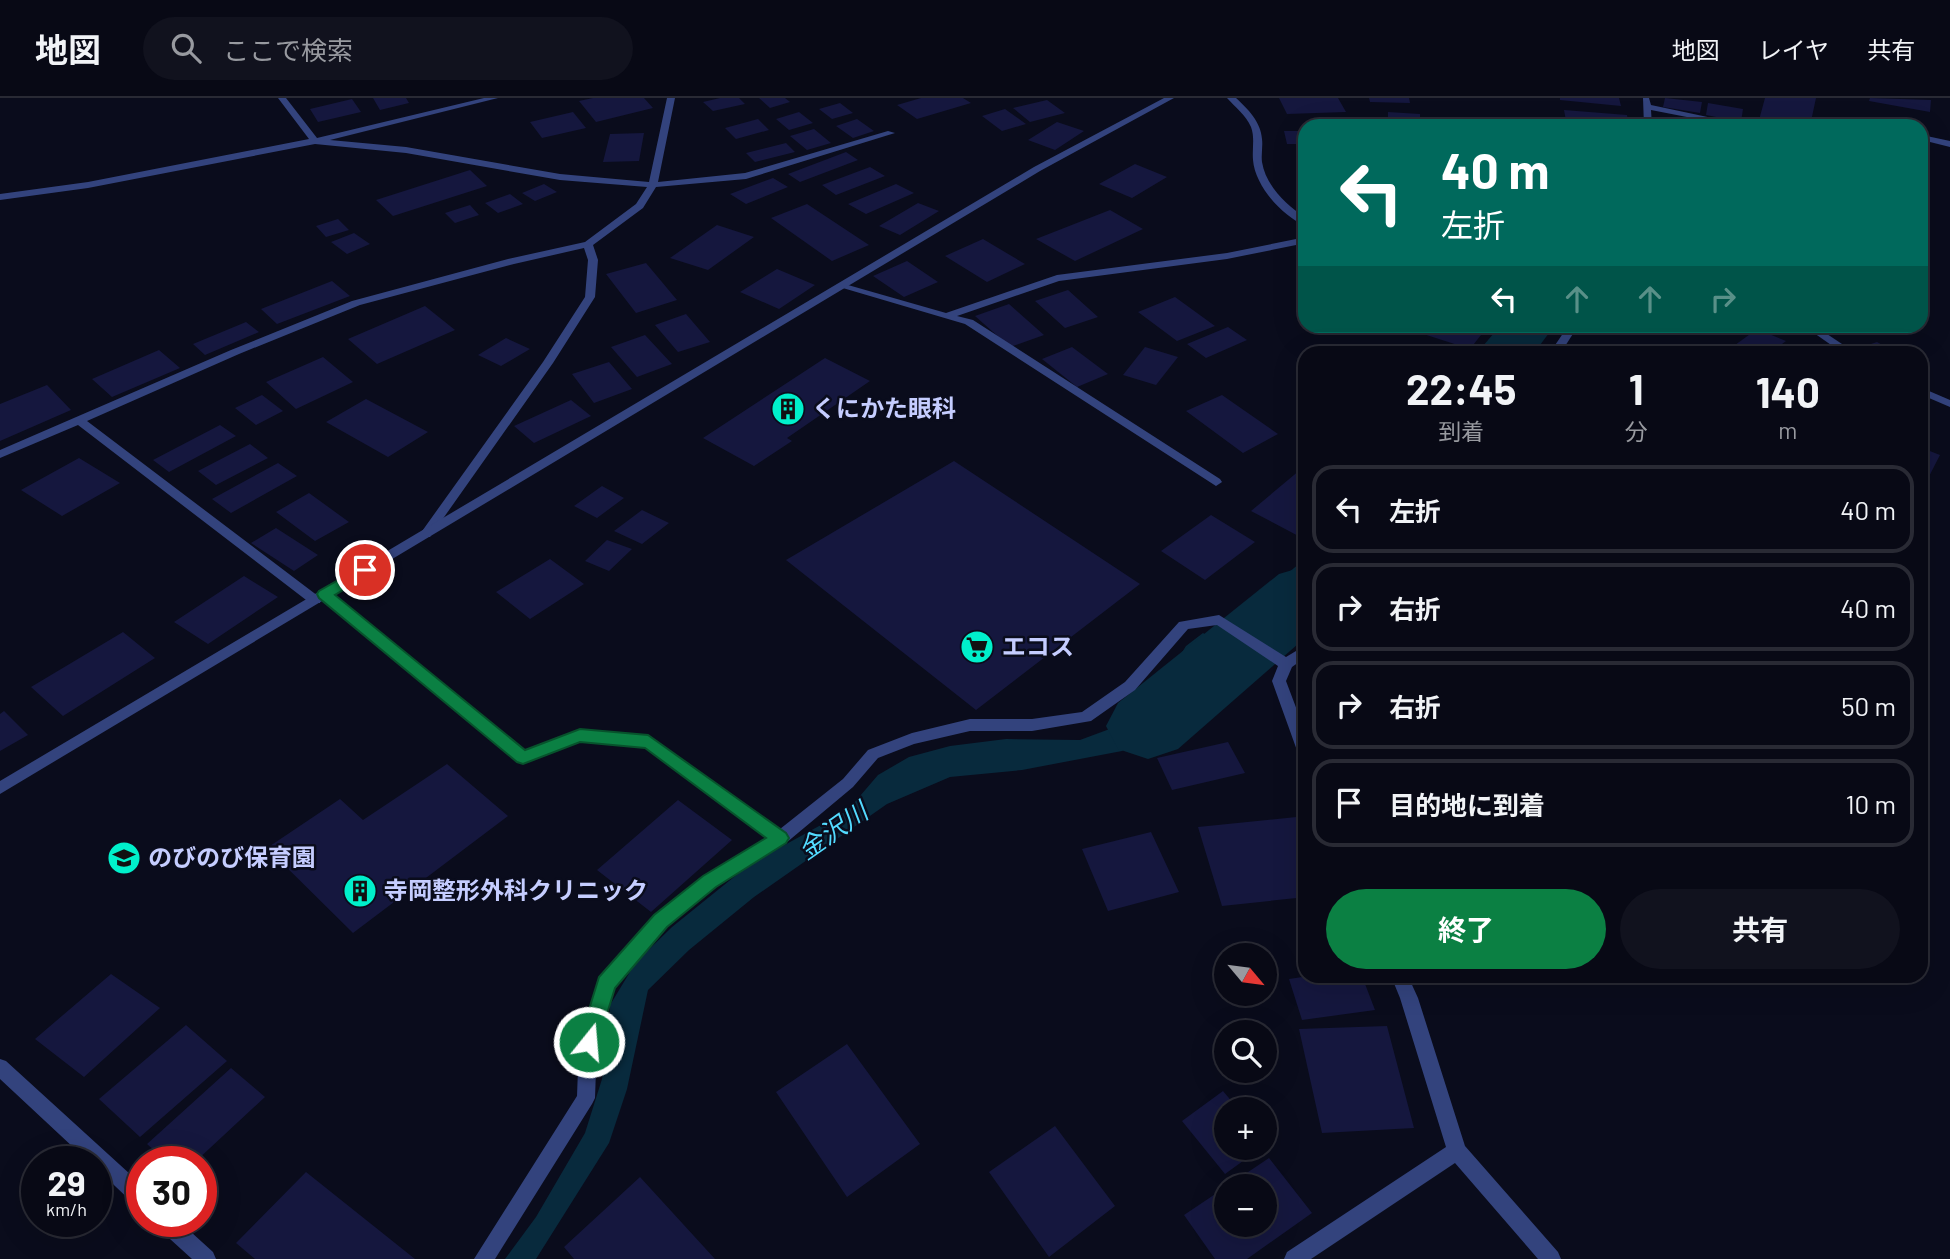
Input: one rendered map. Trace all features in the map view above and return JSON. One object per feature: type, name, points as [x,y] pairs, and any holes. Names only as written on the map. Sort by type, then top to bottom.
[{"type":"street","points":[[282,98],[315,141],[406,150],[560,177],[653,185],[746,176],[891,133]]},
{"type":"street","points":[[0,197],[88,185],[315,141],[494,98]]},
{"type":"street","points":[[0,454],[356,303],[512,261],[588,244],[640,206],[653,185],[671,98]]},
{"type":"street","points":[[0,788],[1037,169],[1170,98]]},
{"type":"street","points":[[1231,98],[1251,115],[1258,136],[1258,163],[1269,189],[1281,204],[1298,217]]},
{"type":"street","points":[[1646,102],[1717,119]]},
{"type":"street","points":[[1928,139],[1950,144]]},
{"type":"street","points":[[946,316],[1057,278],[1203,260],[1298,242]]},
{"type":"street","points":[[426,534],[548,363],[590,297],[593,260],[588,244]]},
{"type":"street","points":[[841,286],[969,322],[1216,482]]},
{"type":"street","points":[[1820,333],[1840,346]]},
{"type":"street","points":[[1928,394],[1950,404]]},
{"type":"street","points":[[79,420],[319,597],[523,757],[580,736],[648,742],[780,838]]},
{"type":"street","points":[[484,1259],[586,1098],[589,1042],[606,984],[660,921],[709,882],[780,838],[848,783],[873,754],[912,739],[970,725],[1032,725],[1086,717],[1130,686],[1184,625],[1219,620],[1286,664]]},
{"type":"street","points":[[1298,656],[1286,664],[1279,681],[1298,734]]},
{"type":"street","points":[[1402,983],[1457,1151],[1551,1259]]},
{"type":"street","points":[[0,1067],[126,1183]]},
{"type":"street","points":[[1294,1259],[1457,1151]]},
{"type":"street","points":[[182,1237],[206,1259]]},
{"type":"water","points":[[1494,333],[1549,333],[1539,346],[1483,346]]},
{"type":"water","points":[[1298,565],[1298,632],[1287,642],[1239,613]]},
{"type":"water","points":[[1203,633],[1252,664],[1237,679],[1203,691],[1182,711],[1122,751],[1022,770],[950,777],[887,804],[754,897],[689,950],[648,990],[627,1089],[609,1143],[536,1259],[505,1259],[536,1217],[585,1133],[602,1079],[608,1048],[610,1005],[636,962],[672,927],[750,864],[848,810],[878,775],[909,757],[950,746],[1006,739],[1080,740],[1115,727],[1160,688],[1186,646]]},
{"type":"building","points":[[373,98],[406,98],[409,103],[380,110]]},
{"type":"building","points":[[593,98],[644,98],[653,108],[596,122],[579,101]]},
{"type":"building","points":[[739,98],[745,104],[713,111],[703,102]]},
{"type":"building","points":[[759,98],[785,98],[790,102],[770,108]]},
{"type":"building","points":[[921,98],[963,98],[971,103],[917,119],[897,105]]},
{"type":"building","points":[[1279,98],[1338,98],[1346,112],[1287,114]]},
{"type":"building","points":[[1369,98],[1409,98],[1410,103],[1370,102]]},
{"type":"building","points":[[1619,98],[1621,106],[1560,100]]},
{"type":"building","points":[[1665,98],[1702,102],[1700,113],[1663,107]]},
{"type":"building","points":[[1765,98],[1816,98],[1812,119],[1759,119]]},
{"type":"building","points":[[1870,98],[1931,100],[1930,112],[1869,101]]},
{"type":"building","points":[[352,99],[361,112],[318,122],[310,109]]},
{"type":"building","points":[[1047,100],[1065,113],[1030,122],[1013,108]]},
{"type":"building","points":[[840,103],[853,113],[832,119],[819,109]]},
{"type":"building","points":[[1708,103],[1743,109],[1741,119],[1706,115]]},
{"type":"building","points":[[1005,109],[1026,124],[1002,131],[982,116]]},
{"type":"building","points":[[1564,110],[1627,115],[1628,119],[1566,119]]},
{"type":"building","points":[[573,112],[586,128],[542,138],[530,122]]},
{"type":"building","points":[[799,112],[813,123],[789,130],[776,119]]},
{"type":"building","points":[[1388,112],[1420,114],[1420,119],[1388,119]]},
{"type":"building","points":[[758,119],[769,130],[736,139],[725,128]]},
{"type":"building","points":[[857,119],[874,131],[853,138],[836,126]]},
{"type":"building","points":[[1057,122],[1084,131],[1055,150],[1028,140]]},
{"type":"building","points":[[814,129],[831,143],[807,150],[790,136]]},
{"type":"building","points":[[1284,131],[1298,131],[1298,144],[1287,144]]},
{"type":"building","points":[[644,133],[639,161],[603,162],[610,134]]},
{"type":"building","points":[[786,143],[795,152],[755,162],[746,153]]},
{"type":"building","points":[[846,152],[858,160],[800,182],[788,174]]},
{"type":"building","points":[[1135,164],[1167,177],[1132,198],[1099,184]]},
{"type":"building","points":[[870,167],[885,176],[836,195],[822,185]]},
{"type":"building","points":[[470,170],[487,186],[393,216],[376,200]]},
{"type":"building","points":[[773,178],[788,187],[746,204],[730,194]]},
{"type":"building","points":[[544,184],[557,192],[535,201],[522,193]]},
{"type":"building","points":[[896,184],[914,193],[866,214],[848,204]]},
{"type":"building","points":[[510,194],[523,204],[498,213],[485,203]]},
{"type":"building","points":[[918,203],[939,211],[900,235],[879,226]]},
{"type":"building","points":[[807,204],[869,245],[832,261],[771,218]]},
{"type":"building","points":[[470,205],[479,215],[455,223],[445,213]]},
{"type":"building","points":[[1110,210],[1143,229],[1075,261],[1036,239]]},
{"type":"building","points":[[338,219],[349,230],[326,237],[316,226]]},
{"type":"building","points":[[717,225],[754,237],[708,270],[670,258]]},
{"type":"building","points":[[354,233],[370,244],[347,254],[331,242]]},
{"type":"building","points":[[983,239],[1025,264],[987,282],[945,256]]},
{"type":"building","points":[[907,261],[938,282],[904,297],[873,276]]},
{"type":"building","points":[[646,263],[677,300],[636,313],[606,274]]},
{"type":"building","points":[[777,269],[815,285],[779,309],[740,292]]},
{"type":"building","points":[[332,281],[350,296],[277,324],[261,309]]},
{"type":"building","points":[[1068,290],[1098,317],[1065,328],[1035,301]]},
{"type":"building","points":[[1175,297],[1215,326],[1177,341],[1138,312]]},
{"type":"building","points":[[1009,304],[1044,335],[1010,347],[975,316]]},
{"type":"building","points":[[425,306],[455,330],[377,364],[348,339]]},
{"type":"building","points":[[686,314],[710,342],[678,352],[655,325]]},
{"type":"building","points":[[246,322],[259,332],[205,355],[193,344]]},
{"type":"building","points":[[1228,327],[1247,340],[1206,358],[1187,344]]},
{"type":"building","points":[[1420,333],[1483,333],[1472,346],[1461,346]]},
{"type":"building","points":[[1752,333],[1767,333],[1786,341],[1779,346],[1734,346]]},
{"type":"building","points":[[645,335],[672,364],[637,377],[611,347]]},
{"type":"building","points":[[506,338],[530,349],[501,366],[478,355]]},
{"type":"building","points":[[1877,342],[1884,346],[1870,346]]},
{"type":"building","points":[[1072,347],[1108,374],[1077,387],[1042,359]]},
{"type":"building","points":[[1145,347],[1178,357],[1156,385],[1123,375]]},
{"type":"building","points":[[159,350],[180,368],[112,397],[92,379]]},
{"type":"building","points":[[323,357],[353,382],[296,409],[266,382]]},
{"type":"building","name":"くにかた眼科","points":[[825,358],[870,381],[787,438],[792,441],[754,466],[703,438]]},
{"type":"building","points":[[609,362],[632,389],[594,403],[572,374]]},
{"type":"building","points":[[47,385],[71,410],[0,441],[0,404]]},
{"type":"building","points":[[262,395],[283,411],[256,425],[235,408]]},
{"type":"building","points":[[1222,395],[1278,434],[1243,453],[1186,411]]},
{"type":"building","points":[[366,399],[428,432],[388,457],[326,422]]},
{"type":"building","points":[[571,400],[591,416],[534,443],[514,426]]},
{"type":"building","points":[[220,425],[236,436],[169,472],[153,460]]},
{"type":"building","points":[[250,444],[268,458],[216,485],[198,471]]},
{"type":"building","points":[[1928,450],[1940,455],[1928,478]]},
{"type":"building","points":[[79,458],[120,483],[62,516],[21,490]]},
{"type":"building","name":"エコス","points":[[954,461],[1140,584],[976,710],[786,560]]},
{"type":"building","points":[[278,463],[297,476],[231,513],[212,499]]},
{"type":"building","points":[[1298,472],[1298,536],[1251,511]]},
{"type":"building","points":[[602,486],[624,498],[597,518],[574,506]]},
{"type":"building","points":[[309,493],[349,522],[315,541],[276,512]]},
{"type":"building","points":[[642,510],[669,523],[642,544],[614,531]]},
{"type":"building","points":[[1211,515],[1255,542],[1205,580],[1161,551]]},
{"type":"building","points":[[276,528],[318,555],[294,571],[251,543]]},
{"type":"building","points":[[607,540],[632,549],[609,571],[585,561]]},
{"type":"building","points":[[550,559],[584,584],[530,619],[496,592]]},
{"type":"building","points":[[244,576],[278,597],[208,644],[174,622]]},
{"type":"building","points":[[123,632],[155,658],[63,716],[31,687]]},
{"type":"building","points":[[4,711],[28,735],[0,751],[0,714]]},
{"type":"building","points":[[1228,742],[1245,773],[1172,790],[1157,758]]},
{"type":"building","name":"寺岡整形外科クリニック","points":[[447,764],[508,816],[353,933],[267,848],[340,799],[363,820]]},
{"type":"building","points":[[678,800],[732,840],[651,912],[597,870]]},
{"type":"building","points":[[1298,817],[1298,898],[1222,906],[1198,827]]},
{"type":"building","points":[[1151,832],[1179,892],[1108,911],[1082,849]]},
{"type":"building","points":[[111,974],[160,1008],[84,1077],[35,1039]]},
{"type":"building","points":[[1298,978],[1298,983],[1365,983],[1375,1010],[1302,1020],[1289,979]]},
{"type":"building","points":[[186,1025],[227,1061],[140,1137],[99,1099]]},
{"type":"building","points":[[1387,1026],[1414,1128],[1322,1133],[1299,1029]]},
{"type":"building","points":[[847,1044],[920,1144],[847,1197],[776,1092]]},
{"type":"building","points":[[231,1068],[265,1097],[212,1146],[147,1144]]},
{"type":"building","points":[[1223,1091],[1228,1097],[1215,1097]]},
{"type":"building","points":[[1214,1098],[1214,1160],[1244,1160],[1225,1174],[1182,1121]]},
{"type":"building","points":[[1055,1126],[1115,1206],[1049,1257],[989,1172]]},
{"type":"building","points":[[1266,1160],[1271,1160],[1312,1213],[1247,1259],[1215,1259],[1184,1215],[1214,1195],[1214,1237],[1277,1237],[1277,1174],[1245,1174]]},
{"type":"building","points":[[306,1172],[415,1259],[255,1259],[236,1243]]},
{"type":"building","points":[[640,1177],[715,1259],[574,1259],[564,1247]]},
{"type":"waterway","name":"金沢川","points":[[1148,726],[1298,600]]},
{"type":"place","name":"くにかた眼科","points":[[788,409]]},
{"type":"place","name":"エコス","points":[[977,647]]},
{"type":"place","name":"のびのび保育園","points":[[124,858]]},
{"type":"place","name":"寺岡整形外科クリニック","points":[[360,891]]},
{"type":"route","points":[[365,570],[324,594],[523,757],[580,736],[648,742],[780,838],[709,882],[660,921],[606,984],[589,1042]]}]
